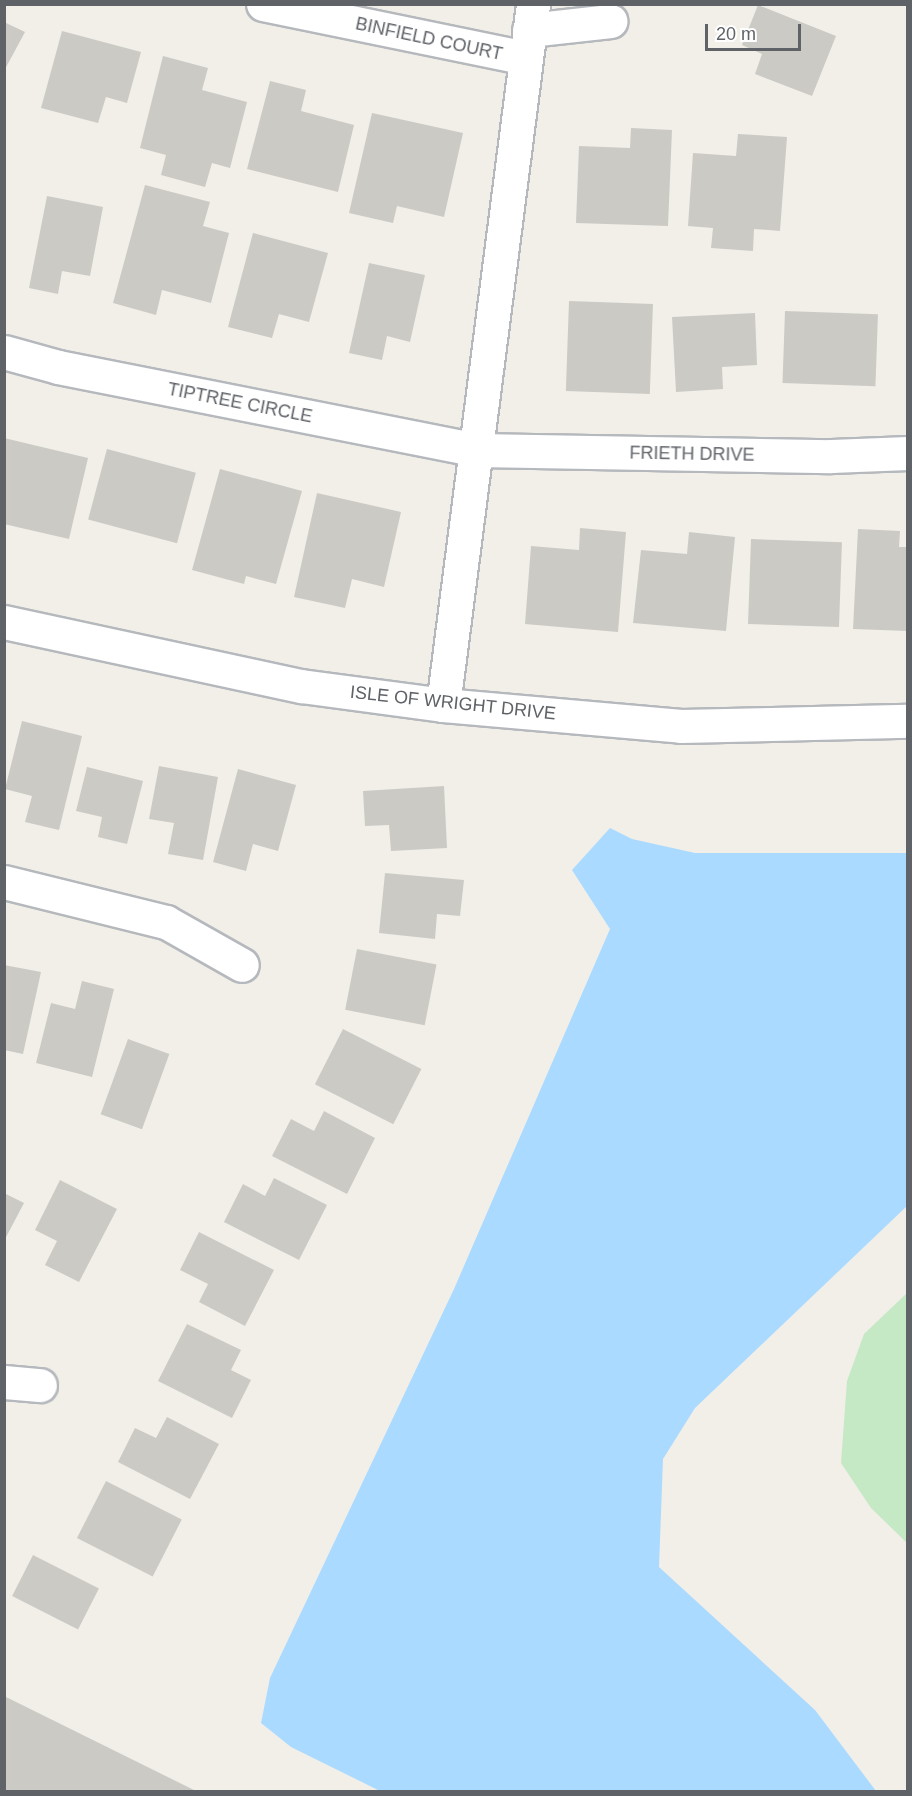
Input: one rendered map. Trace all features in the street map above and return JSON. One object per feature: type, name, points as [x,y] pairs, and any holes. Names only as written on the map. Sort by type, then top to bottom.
[{"type":"street","name":"BINFIELD COURT","points":[[262,4],[529,31],[611,21]]},
{"type":"street","points":[[443,705],[529,31]]},
{"type":"street","name":"TIPTREE CIRCLE","points":[[4,352],[58,367],[477,450]]},
{"type":"street","name":"FRIETH DRIVE","points":[[477,450],[831,456],[908,453]]},
{"type":"street","name":"ISLE OF WRIGHT DRIVE","points":[[4,622],[301,686],[443,705],[681,726],[908,721]]},
{"type":"street","points":[[4,882],[166,922],[242,965]]},
{"type":"street","points":[[4,1382],[40,1385]]},
{"type":"green space","points":[[907,1293],[907,1543],[871,1508],[841,1463],[847,1381],[864,1334]]},
{"type":"water","points":[[610,828],[632,839],[695,853],[907,853],[907,1206],[695,1408],[663,1459],[659,1567],[815,1710],[876,1791],[380,1791],[291,1747],[261,1723],[270,1678],[454,1289],[610,929],[572,870]]},
{"type":"building","points":[[758,5],[836,36],[812,96],[755,74],[762,54],[742,45]]},
{"type":"building","points":[[4,22],[25,32],[4,71]]},
{"type":"building","points":[[62,31],[141,52],[127,103],[106,97],[98,123],[41,108]]},
{"type":"building","points":[[163,56],[208,68],[202,90],[247,102],[230,168],[212,163],[205,187],[161,175],[166,155],[140,148]]},
{"type":"building","points":[[270,81],[306,90],[301,111],[354,125],[338,192],[247,169]]},
{"type":"building","points":[[372,113],[463,133],[444,217],[397,206],[393,223],[349,213]]},
{"type":"building","points":[[631,128],[672,130],[668,226],[576,223],[579,146],[630,148]]},
{"type":"building","points":[[738,134],[787,137],[780,231],[754,229],[753,251],[711,248],[713,228],[688,226],[693,153],[736,156]]},
{"type":"building","points":[[145,185],[210,202],[203,226],[229,233],[211,303],[162,290],[156,315],[113,303]]},
{"type":"building","points":[[47,196],[103,207],[90,276],[62,271],[58,294],[29,288]]},
{"type":"building","points":[[253,233],[328,253],[309,322],[279,314],[272,338],[228,327]]},
{"type":"building","points":[[369,263],[425,275],[410,342],[387,336],[382,360],[349,353]]},
{"type":"building","points":[[569,301],[653,304],[650,394],[566,391]]},
{"type":"building","points":[[785,311],[878,314],[875,386],[782,383]]},
{"type":"building","points":[[755,313],[757,365],[722,367],[723,389],[676,392],[672,317]]},
{"type":"building","points":[[4,438],[88,458],[69,539],[4,524]]},
{"type":"building","points":[[107,449],[196,473],[177,543],[88,520]]},
{"type":"building","points":[[220,469],[302,491],[276,584],[246,576],[244,584],[192,570]]},
{"type":"building","points":[[317,493],[401,512],[384,587],[352,579],[345,608],[294,597]]},
{"type":"building","points":[[580,528],[626,532],[618,632],[525,624],[531,546],[579,550]]},
{"type":"building","points":[[858,529],[900,531],[899,547],[908,547],[908,631],[853,629]]},
{"type":"building","points":[[689,532],[735,537],[726,631],[633,623],[641,550],[687,554]]},
{"type":"building","points":[[751,539],[842,542],[839,627],[748,624]]},
{"type":"building","points":[[22,721],[82,736],[59,830],[25,822],[32,796],[5,789]]},
{"type":"building","points":[[159,766],[218,777],[203,860],[168,854],[174,823],[149,819]]},
{"type":"building","points":[[87,767],[143,781],[127,844],[98,837],[102,817],[76,811]]},
{"type":"building","points":[[238,769],[296,785],[278,851],[253,844],[246,871],[213,862]]},
{"type":"building","points":[[444,786],[447,848],[391,851],[389,825],[365,826],[363,791]]},
{"type":"building","points":[[385,873],[464,880],[460,916],[437,914],[435,939],[379,933]]},
{"type":"building","points":[[357,949],[437,964],[425,1025],[345,1010]]},
{"type":"building","points":[[4,965],[41,972],[23,1054],[4,1050]]},
{"type":"building","points":[[82,981],[114,989],[92,1077],[36,1063],[51,1003],[75,1009]]},
{"type":"building","points":[[343,1029],[421,1069],[393,1124],[315,1084]]},
{"type":"building","points":[[128,1039],[169,1054],[142,1129],[101,1114]]},
{"type":"building","points":[[324,1111],[375,1138],[347,1194],[272,1156],[291,1119],[314,1131]]},
{"type":"building","points":[[274,1178],[327,1205],[299,1260],[224,1222],[243,1184],[265,1196]]},
{"type":"building","points":[[60,1180],[117,1209],[79,1282],[45,1265],[57,1241],[35,1230]]},
{"type":"building","points":[[4,1193],[24,1203],[4,1241]]},
{"type":"building","points":[[199,1232],[274,1270],[245,1326],[199,1302],[208,1284],[180,1270]]},
{"type":"building","points":[[187,1324],[241,1350],[231,1370],[251,1380],[232,1418],[158,1381]]},
{"type":"building","points":[[167,1417],[219,1444],[190,1499],[118,1462],[135,1428],[156,1438]]},
{"type":"building","points":[[106,1481],[182,1520],[153,1577],[77,1538]]},
{"type":"building","points":[[33,1555],[99,1589],[78,1630],[12,1596]]},
{"type":"building","points":[[4,1696],[198,1792],[4,1792]]}]
